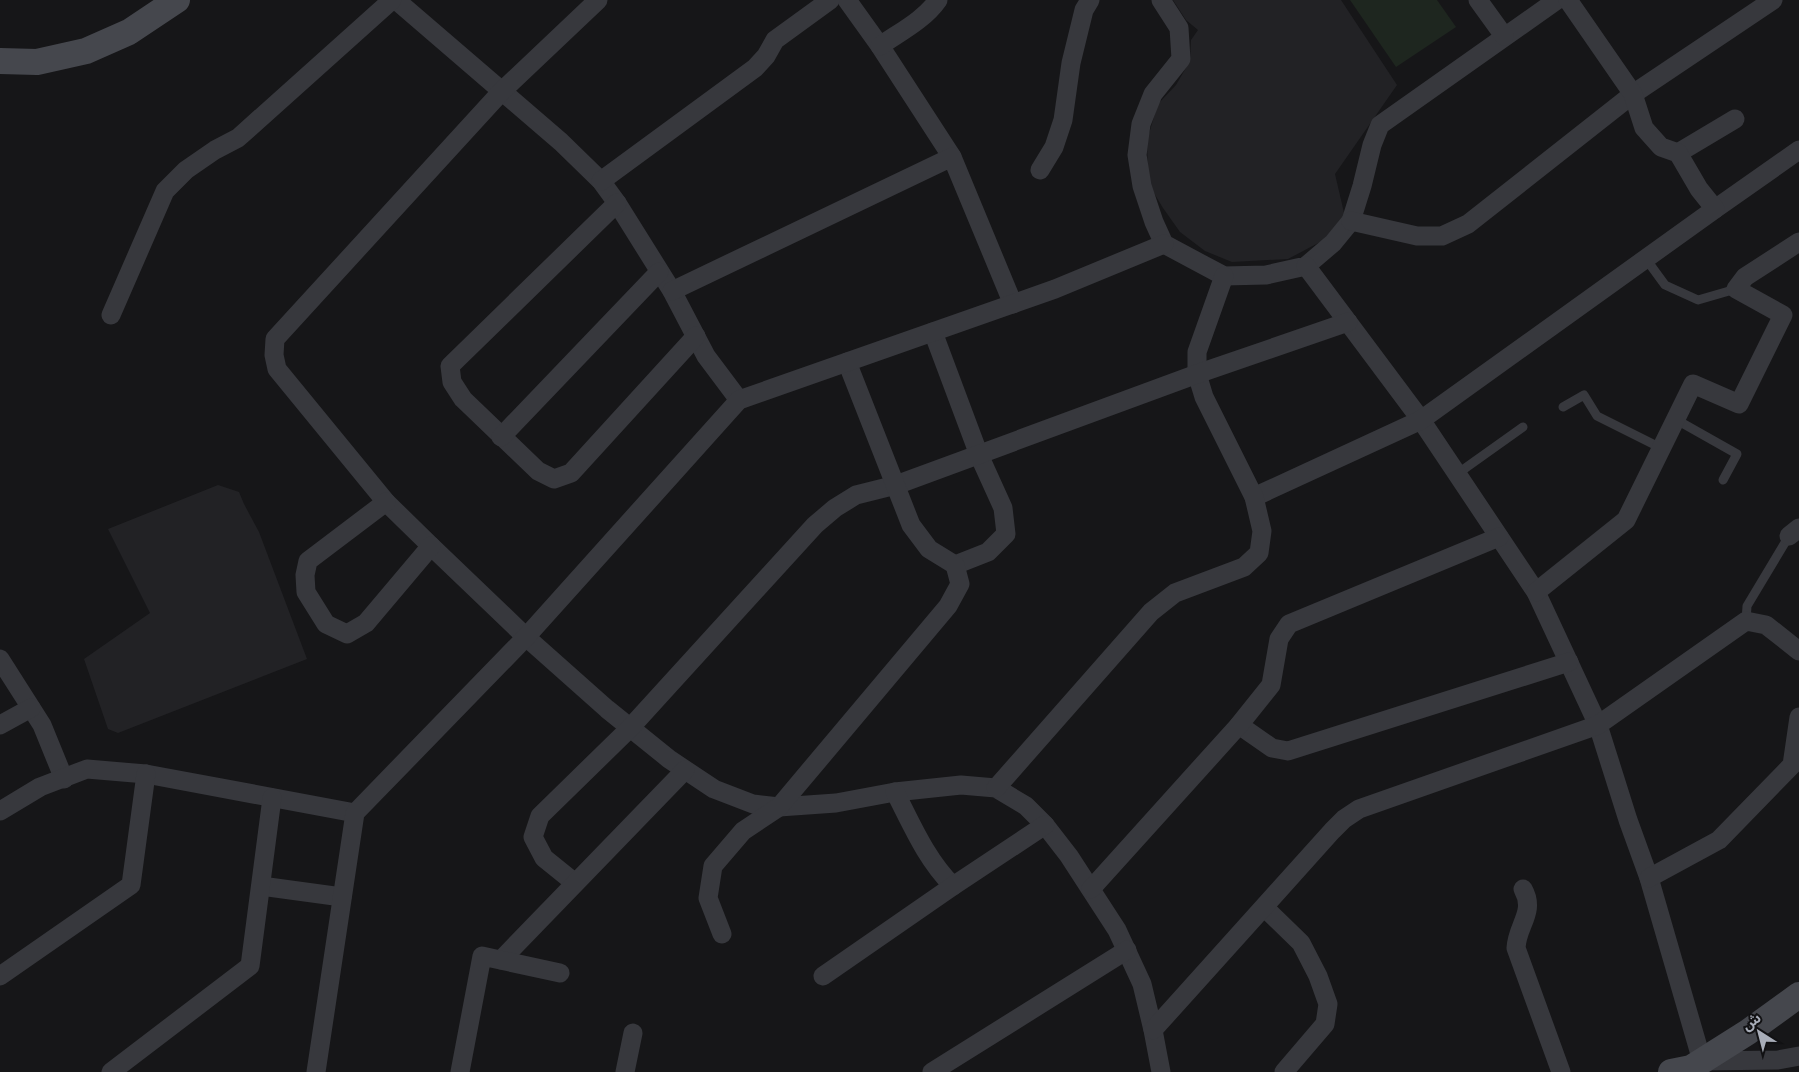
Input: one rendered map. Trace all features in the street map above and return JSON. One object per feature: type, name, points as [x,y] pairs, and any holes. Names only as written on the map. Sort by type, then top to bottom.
[{"type":"main road","points":[[0,61],[37,62],[86,50],[129,32],[177,0]]},
{"type":"main road","points":[[1671,1072],[1692,1068],[1748,1032],[1799,995]]},
{"type":"street","points":[[111,315],[165,191],[186,170],[215,150],[238,138],[392,0]]},
{"type":"street","points":[[396,0],[561,142],[601,181],[617,203],[672,291],[706,356],[739,400]]},
{"type":"street","points":[[598,0],[502,92],[276,340],[274,355],[277,369],[386,502],[431,546],[526,637],[607,710],[685,770],[714,789],[753,804],[779,807],[836,803],[895,792],[961,785],[996,788],[1026,806],[1045,825],[1091,889],[1117,930],[1142,984],[1161,1072]]},
{"type":"street","points":[[601,181],[755,68],[766,56],[776,40],[830,0]]},
{"type":"street","points":[[847,0],[880,46],[952,157],[1013,304]]},
{"type":"street","points":[[880,46],[918,20],[938,0]]},
{"type":"street","points":[[1040,170],[1054,147],[1063,120],[1071,63],[1084,10],[1090,0]]},
{"type":"street","points":[[1161,0],[1179,28],[1181,59],[1153,94],[1140,124],[1137,155],[1142,186],[1154,222],[1164,244],[1224,276],[1266,275],[1306,266],[1333,243],[1351,221],[1372,145],[1380,125],[1557,0]]},
{"type":"street","points":[[1478,0],[1504,36]]},
{"type":"street","points":[[1568,0],[1633,94],[1644,128],[1661,147],[1678,153],[1699,189],[1715,209]]},
{"type":"street","points":[[1351,221],[1418,236],[1442,236],[1468,224],[1633,94],[1773,0]]},
{"type":"street","points":[[1678,153],[1735,119]]},
{"type":"street","points":[[1254,497],[1421,420],[1799,150]]},
{"type":"street","points":[[672,291],[952,157]]},
{"type":"street","points":[[617,203],[450,366],[452,382],[463,399],[502,437],[538,471],[554,479],[572,473],[696,336]]},
{"type":"street","points":[[1536,592],[1626,520],[1693,384],[1739,404],[1783,315],[1736,289],[1745,277],[1799,242]]},
{"type":"street","points":[[316,1072],[355,813],[526,637],[739,400],[1055,289],[1164,244]]},
{"type":"street","points":[[1306,266],[1421,420],[1536,592],[1598,725],[1628,820],[1650,878],[1702,1061],[1778,1060],[1799,1056]]},
{"type":"street","points":[[502,437],[659,272]]},
{"type":"street","points":[[996,788],[1151,612],[1175,593],[1244,567],[1259,553],[1262,531],[1254,497],[1204,397],[1197,374],[1197,352],[1224,276]]},
{"type":"street","points":[[575,883],[544,858],[533,837],[540,816],[630,728],[815,525],[834,508],[856,495],[896,484],[979,455],[1197,374],[1348,322]]},
{"type":"street","points":[[933,332],[979,455],[1003,508],[1006,534],[988,552],[955,565]]},
{"type":"street","points":[[722,934],[708,898],[713,866],[743,831],[779,807],[948,606],[960,584],[955,565],[929,548],[911,525],[847,362]]},
{"type":"street","points":[[386,502],[308,561],[305,575],[306,592],[326,624],[347,634],[366,623],[431,546]]},
{"type":"street","points":[[1091,889],[1239,725],[1271,685],[1279,640],[1289,624],[1500,537]]},
{"type":"street","points":[[1153,1030],[1338,825],[1359,810],[1598,725],[1746,621],[1766,625],[1799,651]]},
{"type":"street","points":[[0,659],[42,725],[64,779]]},
{"type":"street","points":[[1239,725],[1272,748],[1288,751],[1569,662]]},
{"type":"street","points":[[0,725],[31,708]]},
{"type":"street","points":[[1650,878],[1719,840],[1796,765],[1799,717]]},
{"type":"street","points":[[0,811],[40,787],[87,770],[146,774],[355,813]]},
{"type":"street","points":[[500,960],[685,770]]},
{"type":"street","points":[[0,976],[130,885],[146,774]]},
{"type":"street","points":[[895,792],[921,844],[937,870],[953,886]]},
{"type":"street","points":[[110,1072],[250,966],[272,798]]},
{"type":"street","points":[[823,976],[1045,825]]},
{"type":"street","points":[[260,886],[342,897]]},
{"type":"street","points":[[1523,889],[1529,908],[1516,937],[1516,948],[1560,1072]]},
{"type":"street","points":[[1265,908],[1301,943],[1318,976],[1328,1004],[1325,1024],[1284,1072]]},
{"type":"street","points":[[932,1072],[1127,950]]},
{"type":"street","points":[[460,1072],[482,956],[560,973]]},
{"type":"street","points":[[625,1072],[633,1033]]},
{"type":"lane","points":[[1646,259],[1665,285],[1698,300],[1736,289]]},
{"type":"lane","points":[[1562,407],[1584,395],[1597,416],[1661,448]]},
{"type":"lane","points":[[1675,419],[1737,454],[1724,480]]},
{"type":"lane","points":[[1457,474],[1524,427]]},
{"type":"lane","points":[[1746,621],[1747,606],[1794,532]]},
{"type":"shaded area","points":[[1173,0],[1341,0],[1397,85],[1335,174],[1345,217],[1322,241],[1288,259],[1232,262],[1205,251],[1180,232],[1148,183],[1147,140],[1158,104],[1176,85],[1190,61],[1191,40],[1198,30],[1186,20]]},
{"type":"shaded area","points":[[1350,0],[1437,0],[1456,27],[1396,67]]},
{"type":"shaded area","points":[[218,485],[239,492],[259,532],[307,659],[118,733],[108,729],[84,659],[150,613],[108,529]]}]
